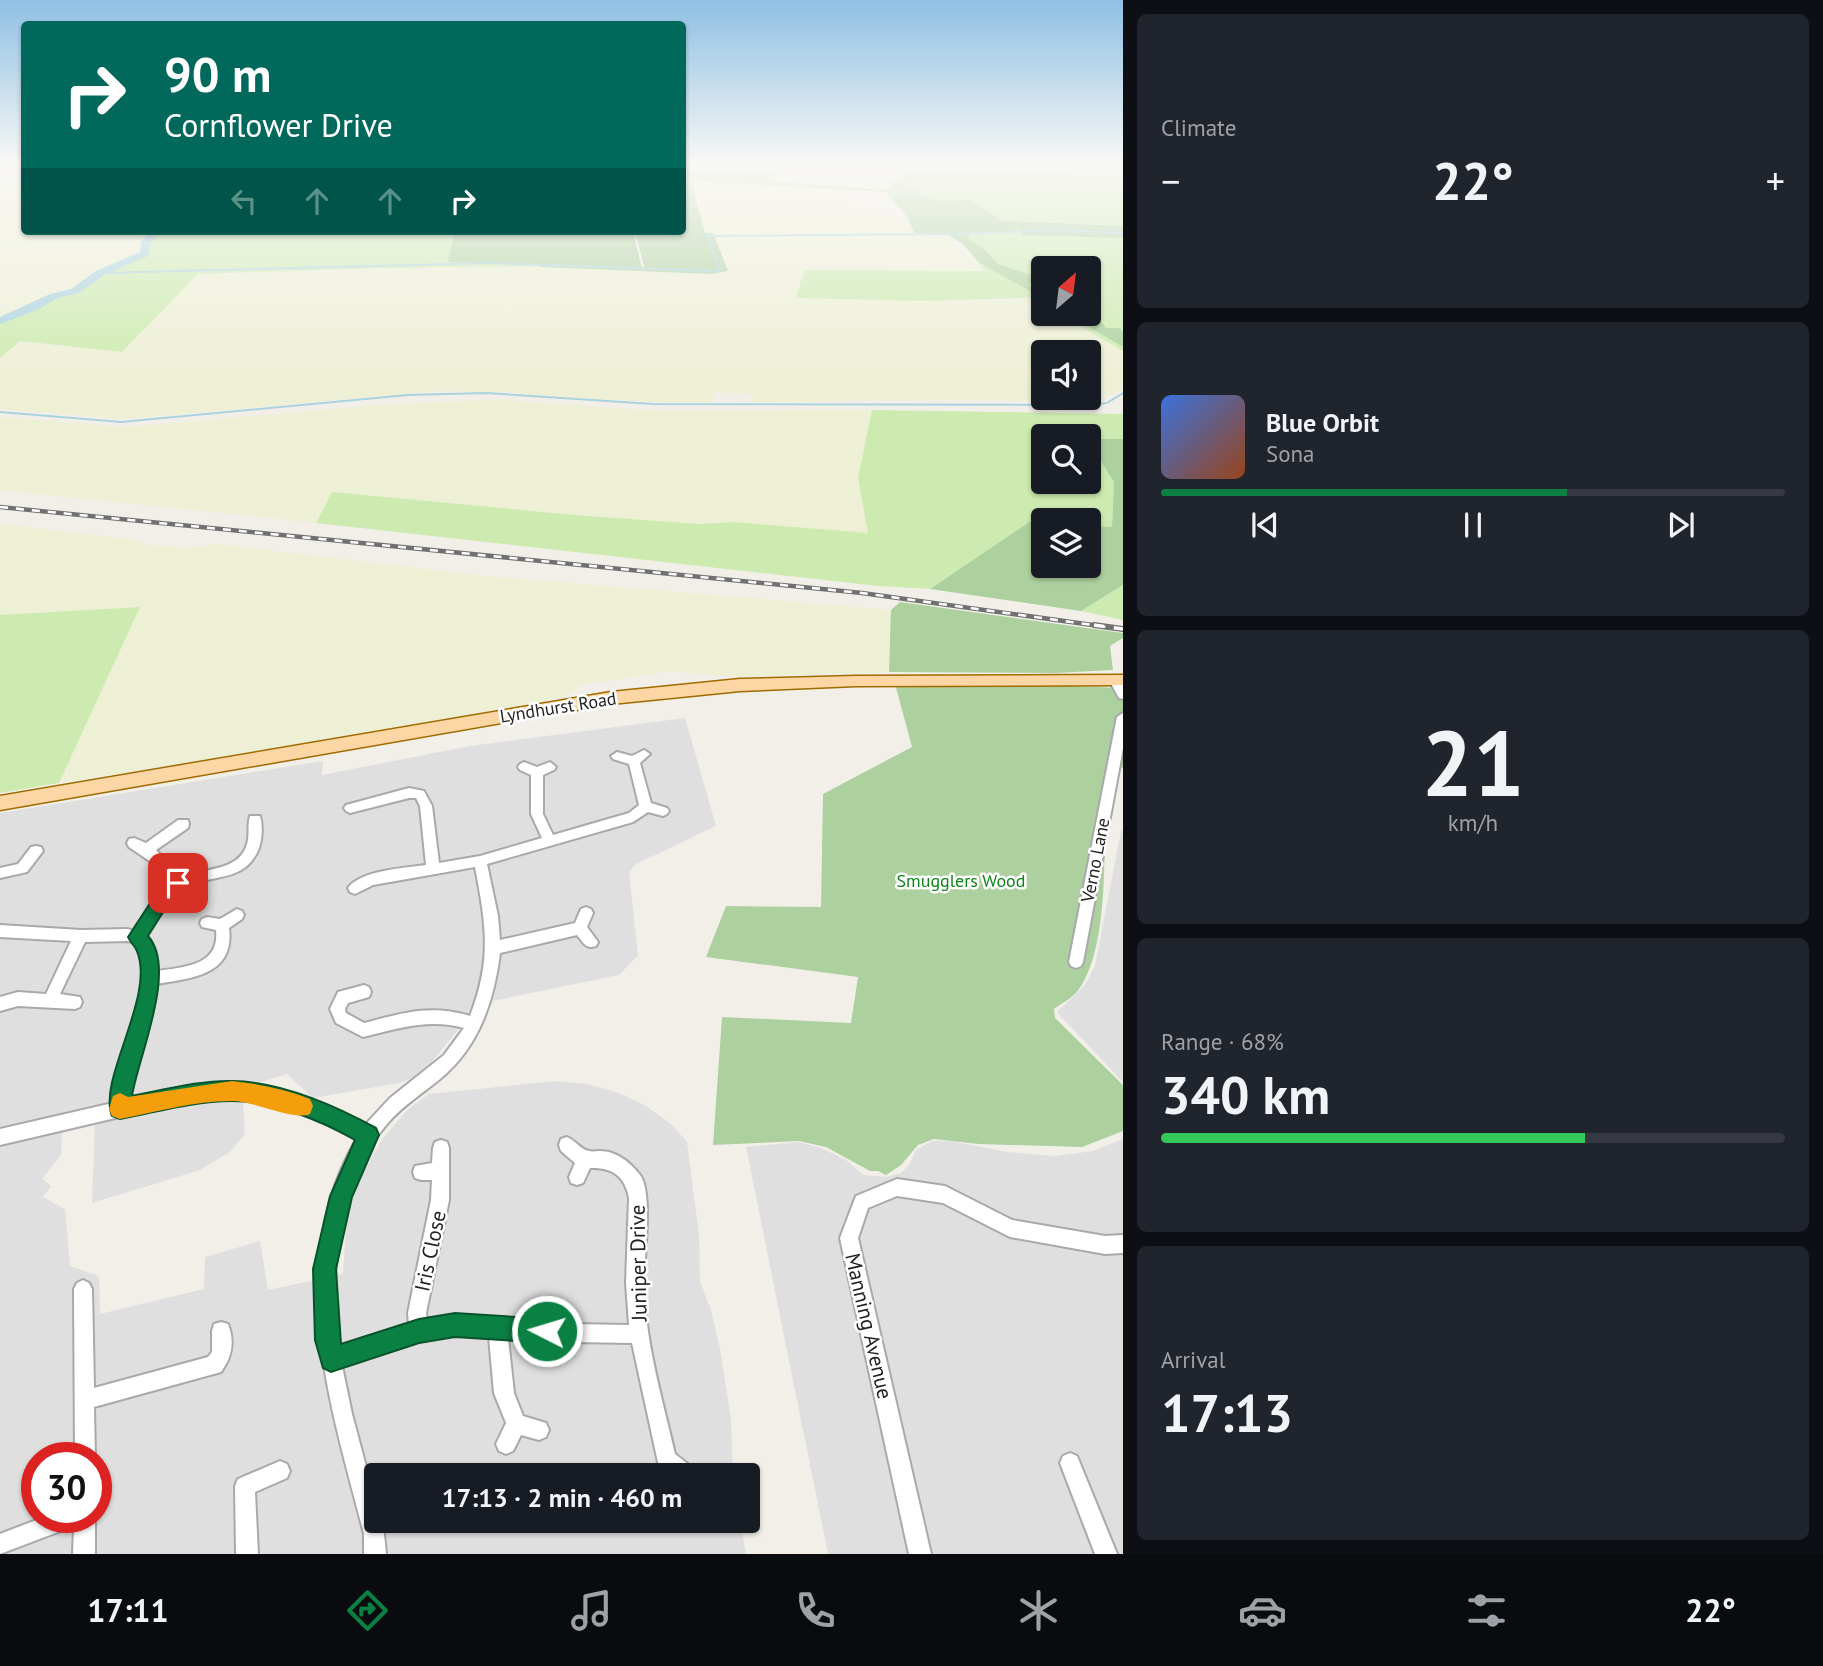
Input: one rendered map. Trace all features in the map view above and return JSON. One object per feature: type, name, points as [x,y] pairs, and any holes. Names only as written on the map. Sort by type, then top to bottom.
[{"type":"main road","name":"Lyndhurst Road","points":[[0,803],[611,698],[740,685],[856,681],[1120,685]]},
{"type":"street","name":"Verno Lane","points":[[1076,962],[1123,717]]},
{"type":"street","points":[[617,756],[639,757],[646,807]]},
{"type":"street","points":[[524,767],[537,772],[550,767]]},
{"type":"street","points":[[537,772],[537,814],[550,842]]},
{"type":"street","points":[[364,790],[368,803]]},
{"type":"street","points":[[349,808],[409,793],[420,794],[424,798],[433,869]]},
{"type":"street","points":[[646,807],[663,811]]},
{"type":"street","points":[[355,888],[370,880],[480,861],[550,842],[633,817],[646,807]]},
{"type":"street","points":[[137,937],[166,893],[178,883],[224,873],[242,864],[248,856],[256,831],[255,820]]},
{"type":"street","points":[[178,883],[169,870],[140,847],[183,824]]},
{"type":"street","points":[[1,870],[22,869],[36,851]]},
{"type":"street","points":[[375,1554],[374,1534],[331,1360],[325,1269],[341,1196],[368,1135],[381,1117],[402,1097],[452,1058],[475,1024],[484,999],[493,948],[480,861]]},
{"type":"street","points":[[580,929],[586,913]]},
{"type":"street","points":[[207,923],[222,925],[237,915]]},
{"type":"street","points":[[149,979],[208,966],[222,951],[225,935],[222,925]]},
{"type":"street","points":[[493,948],[580,929]]},
{"type":"street","points":[[580,929],[591,942]]},
{"type":"street","points":[[0,931],[81,936],[128,935],[137,937],[145,946],[149,979],[144,1012],[125,1077],[120,1109]]},
{"type":"street","points":[[50,1000],[81,936]]},
{"type":"street","points":[[364,992],[343,997],[337,1009],[341,1018],[363,1030],[422,1016],[454,1018],[475,1024]]},
{"type":"street","points":[[0,1004],[18,999],[75,1002]]},
{"type":"street","points":[[0,1137],[120,1109],[232,1091],[259,1094],[307,1108],[339,1119],[368,1135]]},
{"type":"street","name":"Juniper Drive","points":[[567,1146],[585,1160],[602,1159],[618,1164],[635,1182],[638,1198],[635,1283],[639,1334],[666,1460],[670,1463]]},
{"type":"street","name":"Iris Close","points":[[419,1331],[417,1313],[440,1200],[431,1172],[440,1147]]},
{"type":"street","points":[[577,1177],[585,1160]]},
{"type":"street","name":"Manning Avenue","points":[[920,1554],[849,1238],[862,1202],[897,1188],[945,1195],[1010,1228],[1105,1245],[1123,1244]]},
{"type":"street","points":[[83,1289],[85,1442]]},
{"type":"street","points":[[331,1360],[419,1331],[455,1325],[572,1333],[639,1334]]},
{"type":"street","points":[[497,1326],[504,1393],[516,1424],[506,1444]]},
{"type":"street","points":[[84,1400],[214,1365],[222,1355],[221,1331]]},
{"type":"street","points":[[516,1424],[538,1430]]},
{"type":"street","points":[[1070,1463],[1106,1554]]},
{"type":"street","points":[[247,1554],[244,1486],[280,1471]]},
{"type":"street","points":[[0,1545],[30,1533]]},
{"type":"street","points":[[84,1554],[85,1533]]},
{"type":"shaded area","points":[[685,718],[716,826],[636,864],[629,872],[638,955],[619,975],[492,1001],[458,1030],[421,1075],[399,1083],[313,1098],[287,1074],[242,1088],[245,1134],[230,1152],[200,1170],[92,1203],[95,1122],[62,1129],[61,1155],[42,1179],[51,1186],[43,1197],[65,1209],[70,1266],[99,1276],[100,1314],[204,1289],[205,1257],[260,1241],[268,1290],[343,1274],[347,1214],[362,1175],[381,1141],[407,1110],[429,1094],[555,1081],[587,1084],[619,1093],[646,1106],[672,1125],[687,1142],[699,1235],[700,1282],[711,1310],[720,1349],[731,1419],[733,1463],[364,1463],[364,1533],[742,1533],[746,1554],[0,1554],[0,813],[323,761],[322,775],[470,746]]},
{"type":"shaded area","points":[[1121,831],[1123,1082],[1057,1012],[1085,985],[1095,966]]},
{"type":"shaded area","points":[[1123,1139],[1123,1554],[828,1554],[746,1147],[798,1142],[821,1148],[846,1160],[864,1175],[887,1177],[901,1173],[909,1165],[916,1150],[932,1141],[951,1141],[1007,1152],[1055,1156],[1093,1151]]},
{"type":"green space","points":[[0,238],[145,238],[142,241],[143,249],[136,257],[99,272],[72,289],[0,319]]},
{"type":"green space","points":[[145,238],[475,238],[541,264],[540,267],[198,274],[122,352],[20,341],[0,358],[0,319],[72,289],[99,272],[136,257],[143,249],[142,241]]},
{"type":"green space","points":[[453,238],[635,238],[641,265],[645,269],[637,238],[715,238],[728,271],[711,274],[540,267],[540,264],[448,262]]},
{"type":"green space","points":[[715,238],[948,238],[986,271],[805,270],[797,298],[923,301],[1025,300],[1030,297],[1031,326],[1087,326],[1123,347],[1123,389],[1101,399],[1101,340],[1031,340],[1031,401],[750,402],[754,394],[716,392],[712,402],[651,402],[510,392],[439,391],[126,419],[0,409],[0,358],[20,341],[122,352],[198,274],[388,270],[421,266],[540,267],[711,274],[727,271]]},
{"type":"green space","points":[[952,238],[969,238],[998,264],[1031,275],[1031,283],[1027,285],[1031,287],[1031,292],[980,263],[963,244]]},
{"type":"green space","points":[[957,238],[1123,238],[1123,351],[1080,326],[1101,326],[1101,256],[1031,256],[1031,299],[923,301],[796,298],[804,270],[985,271]]},
{"type":"green space","points":[[1101,322],[1106,328],[1119,328],[1123,332],[1123,347],[1087,326],[1101,326]]},
{"type":"green space","points":[[506,399],[663,411],[872,410],[858,478],[868,533],[735,522],[699,524],[575,515],[332,492],[316,523],[0,490],[0,417],[125,427],[376,405]]},
{"type":"green space","points":[[872,410],[1123,414],[1123,439],[1101,439],[1101,424],[1031,424],[1031,494],[1101,494],[1101,462],[1114,482],[1112,528],[1101,527],[1101,508],[1031,508],[1031,522],[930,589],[878,586],[316,523],[332,492],[575,515],[699,524],[735,522],[868,533],[858,478]]},
{"type":"green space","points":[[1101,439],[1123,439],[1123,585],[1081,611],[930,589],[1029,522],[1031,578],[1101,578],[1101,527],[1112,527],[1114,482],[1101,462]]},
{"type":"green space","points":[[0,524],[120,538],[150,545],[190,548],[217,544],[485,576],[891,610],[889,672],[738,677],[670,671],[582,685],[564,697],[457,717],[59,783],[139,608],[0,615]]},
{"type":"green space","points":[[1123,585],[1123,620],[1081,611]]},
{"type":"green space","points":[[900,602],[1123,633],[1123,638],[1110,646],[1113,670],[1055,673],[889,672],[891,610]]},
{"type":"green space","points":[[140,607],[59,783],[0,793],[0,615]]},
{"type":"green space","name":"Smugglers Wood","points":[[895,684],[1017,684],[1123,688],[1123,768],[1112,762],[1105,781],[1103,891],[1095,949],[1088,974],[1076,993],[1054,1009],[1055,1018],[1123,1085],[1123,1131],[1082,1147],[979,1144],[934,1139],[918,1145],[901,1165],[886,1175],[870,1171],[826,1147],[799,1141],[713,1145],[722,1017],[851,1023],[858,977],[706,957],[726,906],[821,907],[823,794],[912,747]]},
{"type":"waterway","points":[[0,321],[54,296],[75,291],[100,273],[145,254],[146,242],[150,238]]},
{"type":"waterway","points":[[100,273],[490,263],[720,270],[709,238]]},
{"type":"waterway","points":[[0,412],[121,422],[408,395],[486,393],[653,404],[1090,405],[1107,403],[1123,393]]},
{"type":"railway","points":[[0,507],[862,593],[1107,627]]},
{"type":"railway","points":[[1094,625],[1123,629]]},
{"type":"slow traffic","points":[[120,1104],[120,1109],[177,1097],[232,1091],[259,1094],[303,1106]]},
{"type":"route","points":[[178,883],[166,893],[137,937],[145,946],[149,965],[148,993],[125,1077],[120,1109],[177,1097],[232,1091],[259,1094],[307,1108],[339,1119],[368,1135],[347,1179],[335,1213],[325,1269],[331,1360],[419,1331],[455,1325],[547,1331]]}]
